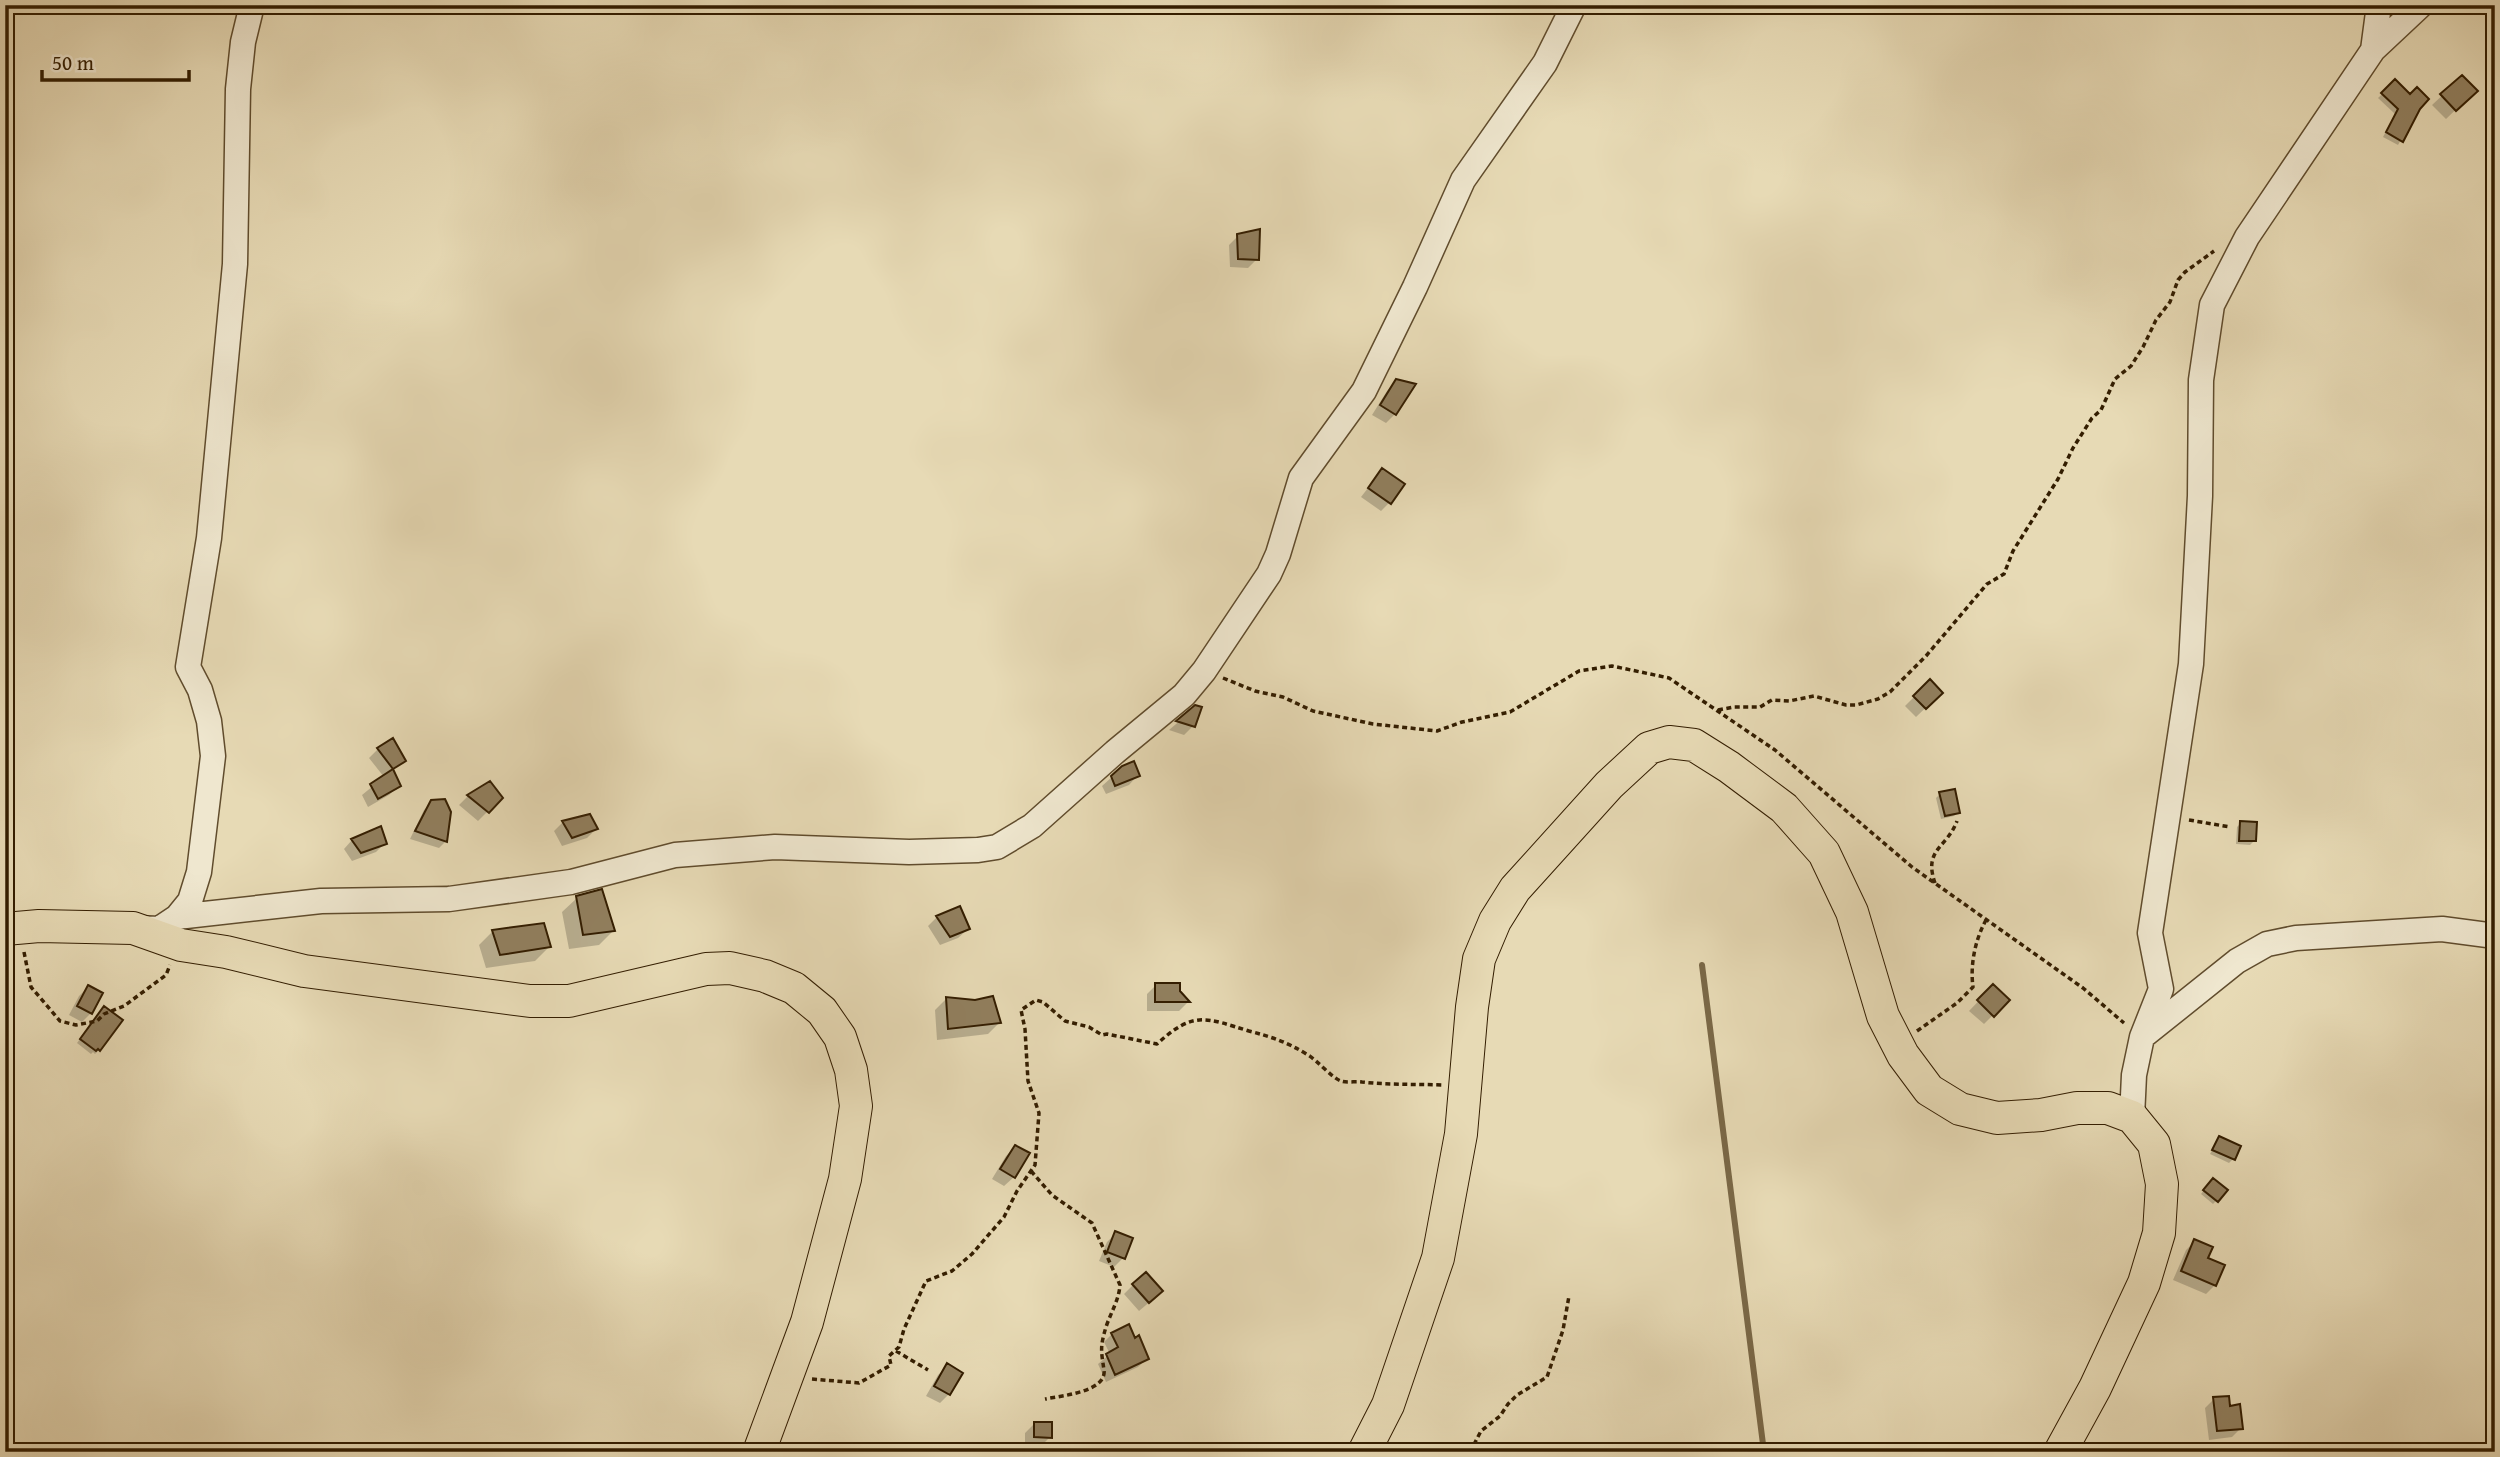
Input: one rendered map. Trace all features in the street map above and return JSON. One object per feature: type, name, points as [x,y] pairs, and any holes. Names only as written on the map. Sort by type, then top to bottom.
[{"type":"main road","points":[[1364,1452],[1388,1405],[1438,1258],[1461,1135],[1479,959],[1495,921],[1515,889],[1609,785],[1649,748],[1669,742],[1694,745],[1729,767],[1784,808],[1824,853],[1852,912],[1883,1016],[1929,1090],[1960,1109],[1997,1118],[2040,1115],[2077,1108],[2108,1108],[2132,1117],[2154,1144],[2162,1184],[2159,1233],[2144,1283],[2095,1388],[2060,1452]]},
{"type":"main road","points":[[13,929],[38,926],[179,931],[226,952],[304,971],[530,1001],[569,1001],[706,969],[730,968],[765,976],[794,988],[822,1011],[840,1037],[851,1070],[856,1106],[845,1179],[807,1322],[759,1452]]},
{"type":"street","points":[[179,931],[199,872],[213,756],[209,721],[200,690],[188,667],[212,510],[235,264],[238,89],[243,42],[252,5]]},
{"type":"street","points":[[179,931],[321,901],[449,899],[571,881],[675,855],[775,847],[909,852],[978,850],[997,847],[1032,827],[1115,752],[1184,695],[1204,671],[1269,574],[1278,554],[1301,478],[1364,391],[1416,287],[1463,180],[1545,63],[1574,5]]},
{"type":"street","points":[[2373,50],[2379,5]]},
{"type":"street","points":[[2132,1117],[2134,1075],[2142,1037],[2161,989],[2150,933],[2191,664],[2200,496],[2201,380],[2213,305],[2247,237],[2373,50],[2421,5]]},
{"type":"street","points":[[2142,1037],[2236,961],[2266,944],[2296,938],[2442,929],[2495,936]]},
{"type":"path","points":[[1718,710],[1760,707],[1772,700],[1789,701],[1814,696],[1856,705],[1878,699],[1890,692],[1926,656],[1987,584],[2004,574],[2010,565],[2013,551],[2059,479],[2073,448],[2092,418],[2101,410],[2115,379],[2131,366],[2143,347],[2156,320],[2170,302],[2178,280],[2219,246]]},
{"type":"path","points":[[1204,671],[1255,691],[1283,696],[1313,711],[1373,724],[1437,731],[1462,722],[1510,712],[1579,671],[1612,666],[1669,678],[1775,750],[1912,867],[2082,988],[2142,1037]]},
{"type":"path","points":[[2169,819],[2230,827]]},
{"type":"path","points":[[1935,884],[1930,864],[1932,858],[1957,821]]},
{"type":"path","points":[[1898,1044],[1957,1003],[1973,987],[1971,975],[1976,946],[1986,920]]},
{"type":"path","points":[[13,929],[31,987],[60,1021],[76,1025],[97,1021],[104,1014],[124,1006],[166,975],[179,931]]},
{"type":"path","points":[[788,1374],[859,1382],[891,1365],[889,1356],[896,1351],[926,1281],[952,1270],[972,1255],[1004,1217],[1017,1191],[1035,1165],[1038,1145],[1039,1113],[1028,1081],[1021,1010],[1035,1000],[1043,1002],[1065,1021],[1089,1027],[1102,1035],[1157,1044],[1183,1025],[1201,1019],[1218,1020],[1271,1035],[1290,1044],[1343,1082],[1383,1086],[1423,1083],[1465,1086]]},
{"type":"path","points":[[1031,1171],[1052,1195],[1092,1223],[1121,1285],[1120,1296],[1106,1326],[1100,1348],[1105,1373],[1088,1390],[1045,1399]]},
{"type":"path","points":[[1470,1452],[1481,1432],[1500,1416],[1517,1395],[1547,1377],[1563,1330],[1569,1296]]},
{"type":"path","points":[[896,1351],[928,1370]]},
{"type":"building","points":[[2462,75],[2478,91],[2456,111],[2440,94]]},
{"type":"building","points":[[2395,79],[2410,94],[2417,87],[2429,99],[2420,109],[2403,142],[2386,132],[2398,109],[2381,93]]},
{"type":"building","points":[[1260,229],[1259,260],[1238,259],[1237,234]]},
{"type":"building","points":[[1396,379],[1416,384],[1396,415],[1380,405]]},
{"type":"building","points":[[1382,468],[1405,484],[1391,504],[1368,488]]},
{"type":"building","points":[[1930,679],[1943,693],[1926,709],[1913,696]]},
{"type":"building","points":[[1195,705],[1202,707],[1195,727],[1176,721]]},
{"type":"building","points":[[393,738],[406,761],[393,769],[377,748]]},
{"type":"building","points":[[1134,761],[1140,776],[1115,786],[1111,776],[1122,766]]},
{"type":"building","points":[[393,769],[401,786],[378,799],[370,784]]},
{"type":"building","points":[[490,781],[503,798],[489,813],[467,795]]},
{"type":"building","points":[[1955,789],[1960,813],[1945,816],[1939,792]]},
{"type":"building","points":[[445,799],[451,812],[447,842],[415,831],[431,800]]},
{"type":"building","points":[[590,814],[598,829],[572,838],[562,821]]},
{"type":"building","points":[[2240,821],[2257,822],[2256,841],[2239,841]]},
{"type":"building","points":[[381,826],[387,844],[361,853],[351,839]]},
{"type":"building","points":[[602,889],[615,931],[583,935],[576,896]]},
{"type":"building","points":[[960,906],[970,929],[950,937],[936,916]]},
{"type":"building","points":[[544,923],[551,947],[500,955],[492,930]]},
{"type":"building","points":[[1155,983],[1180,983],[1180,991],[1190,1002],[1155,1002]]},
{"type":"building","points":[[1993,984],[2010,1000],[1994,1017],[1977,1000]]},
{"type":"building","points":[[88,985],[103,993],[92,1014],[77,1006]]},
{"type":"building","points":[[993,996],[1001,1023],[948,1029],[946,997],[975,1000]]},
{"type":"building","points":[[104,1006],[123,1020],[100,1051],[96,1051],[80,1039]]},
{"type":"building","points":[[2219,1136],[2241,1146],[2235,1160],[2212,1150]]},
{"type":"building","points":[[1015,1145],[1030,1153],[1015,1178],[1000,1169]]},
{"type":"building","points":[[2213,1178],[2228,1190],[2218,1202],[2203,1190]]},
{"type":"building","points":[[1115,1231],[1133,1238],[1125,1259],[1107,1252]]},
{"type":"building","points":[[2194,1239],[2213,1247],[2208,1258],[2225,1265],[2216,1286],[2181,1271]]},
{"type":"building","points":[[1146,1272],[1163,1291],[1149,1303],[1132,1284]]},
{"type":"building","points":[[1129,1324],[1135,1338],[1139,1335],[1149,1359],[1115,1375],[1106,1354],[1118,1347],[1111,1333]]},
{"type":"building","points":[[947,1363],[963,1373],[950,1395],[934,1386]]},
{"type":"building","points":[[2229,1396],[2230,1406],[2240,1404],[2243,1429],[2217,1431],[2213,1397]]},
{"type":"building","points":[[1034,1422],[1052,1422],[1052,1438],[1034,1437]]},
{"type":"waterway","points":[[1702,965],[1764,1452]]}]
